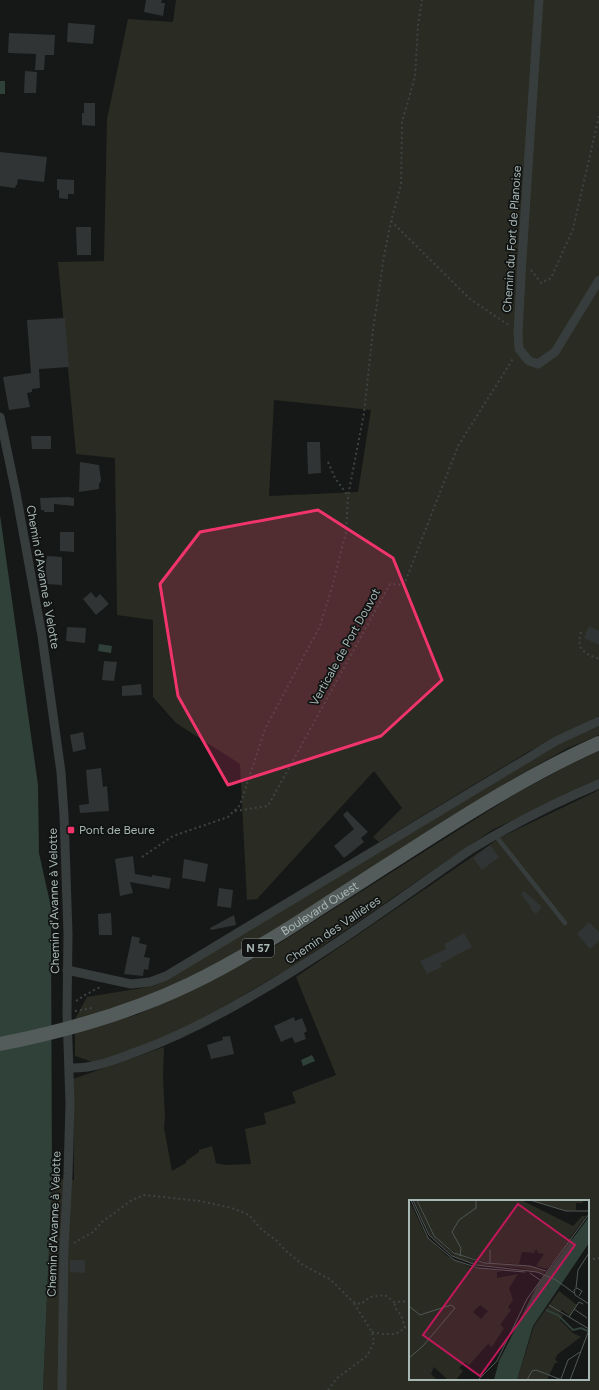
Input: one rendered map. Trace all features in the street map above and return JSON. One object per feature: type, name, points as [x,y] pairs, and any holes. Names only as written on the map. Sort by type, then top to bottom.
[{"type":"main road","name":"Boulevard Ouest","points":[[0,1044],[76,1027],[122,1013],[190,985],[270,941],[503,793],[548,767],[599,742]]},
{"type":"street","name":"Chemin du Fort de Planoise","points":[[519,349],[518,333],[522,259],[539,0]]},
{"type":"street","points":[[519,349],[529,361],[538,364],[555,352],[599,280]]},
{"type":"street","name":"Chemin d'Avanne à Velotte","points":[[0,417],[16,493],[39,621],[58,750],[64,815],[68,927],[67,1013],[69,1138],[64,1248],[62,1390]]},
{"type":"street","points":[[67,970],[130,984],[140,984],[158,980],[556,741],[599,721]]},
{"type":"street","name":"Chemin des Vallières","points":[[69,1068],[89,1067],[105,1064],[158,1045],[209,1020],[290,974],[495,834],[599,784]]},
{"type":"lane","points":[[495,834],[565,923]]},
{"type":"path","points":[[142,857],[173,836],[220,821],[235,811],[242,801],[266,729],[320,626],[346,532],[348,496],[364,413],[374,322],[384,256],[391,221],[401,185],[402,122],[415,76],[418,25],[422,0]]},
{"type":"path","points":[[522,259],[541,283],[551,278],[573,229],[599,116]]},
{"type":"path","points":[[391,221],[470,299],[518,333]]},
{"type":"path","name":"Verticale de Port Douvot","points":[[235,811],[268,806],[390,584],[404,585],[458,446],[519,349]]},
{"type":"path","points":[[328,462],[335,478],[348,496]]},
{"type":"path","points":[[581,632],[578,642],[582,650],[588,655],[599,659]]},
{"type":"path","points":[[67,1013],[73,1004],[85,995],[112,981]]},
{"type":"path","points":[[67,1013],[92,1008],[94,1013]]},
{"type":"path","points":[[64,1248],[82,1240],[93,1232],[102,1222],[132,1200],[144,1195],[200,1201],[232,1208],[249,1215],[262,1230],[276,1240],[286,1251],[303,1265],[331,1280],[353,1302],[372,1332],[374,1342],[367,1356],[337,1378],[328,1390]]},
{"type":"path","points":[[589,1260],[599,1258]]},
{"type":"path","points":[[353,1302],[361,1304],[370,1297],[384,1295],[394,1302],[409,1301]]},
{"type":"path","points":[[372,1332],[396,1334],[405,1328],[401,1315],[396,1309],[394,1302]]},
{"type":"highlighted area","points":[[318,510],[393,558],[442,680],[381,736],[228,785],[178,696],[160,584],[200,532]]},
{"type":"shaded area","points":[[176,0],[599,0],[599,716],[526,753],[379,842],[373,837],[402,808],[374,771],[257,899],[247,900],[240,764],[176,723],[153,697],[153,620],[117,615],[115,458],[76,454],[58,262],[104,261],[107,119],[128,19],[173,22]],"holes":[[[274,400],[371,410],[358,492],[269,496]]]},
{"type":"shaded area","points":[[0,81],[5,81],[5,94],[0,94]]},
{"type":"shaded area","points":[[0,515],[38,785],[39,853],[53,916],[51,928],[52,1178],[43,1390],[0,1390]]},
{"type":"shaded area","points":[[99,644],[112,646],[111,653],[98,651]]},
{"type":"shaded area","points":[[599,726],[599,735],[566,749],[506,783],[262,938],[212,966],[141,999],[74,1021],[87,997],[154,986],[564,741]]},
{"type":"shaded area","points":[[599,751],[599,780],[492,830],[290,968],[195,1023],[123,1054],[93,1062],[75,1056],[75,1033],[139,1014],[200,986],[264,953],[515,794],[569,765]]},
{"type":"shaded area","points":[[599,790],[599,1390],[43,1390],[52,1178],[74,1180],[73,1079],[164,1047],[164,1128],[172,1171],[186,1163],[186,1161],[199,1152],[199,1150],[212,1146],[216,1163],[225,1165],[251,1164],[245,1129],[266,1124],[264,1113],[296,1103],[292,1092],[336,1075],[296,977],[501,837]]},
{"type":"shaded area","points":[[312,1055],[315,1061],[303,1066],[301,1060]]},
{"type":"building","points":[[146,0],[162,0],[161,3],[165,3],[163,16],[144,12]]},
{"type":"building","points":[[68,23],[95,25],[93,44],[67,42]]},
{"type":"building","points":[[9,33],[55,35],[54,55],[45,55],[44,70],[35,70],[36,54],[8,53]]},
{"type":"building","points":[[25,71],[37,72],[36,93],[24,93]]},
{"type":"building","points":[[84,103],[95,103],[95,126],[82,125]]},
{"type":"building","points":[[0,152],[47,157],[44,182],[18,179],[15,188],[0,186]]},
{"type":"building","points":[[57,179],[74,180],[74,194],[68,194],[68,199],[59,198]]},
{"type":"building","points":[[76,227],[91,227],[91,255],[77,255]]},
{"type":"building","points":[[65,318],[69,367],[39,369],[40,388],[32,389],[32,392],[27,393],[30,407],[9,410],[3,377],[31,373],[27,320]]},
{"type":"building","points":[[31,436],[51,436],[51,449],[32,449]]},
{"type":"building","points":[[307,442],[320,442],[321,473],[308,474]]},
{"type":"building","points":[[80,462],[99,465],[101,480],[99,483],[99,489],[79,492]]},
{"type":"building","points":[[40,498],[74,498],[74,506],[54,504],[54,512],[44,512],[44,510],[41,510]]},
{"type":"building","points":[[60,532],[74,532],[74,552],[60,551]]},
{"type":"building","points":[[47,556],[62,557],[62,585],[46,584]]},
{"type":"building","points":[[91,592],[96,598],[100,594],[109,604],[96,615],[83,599]]},
{"type":"building","points":[[589,626],[599,631],[599,645],[584,638]]},
{"type":"building","points":[[67,627],[86,628],[85,643],[66,641]]},
{"type":"building","points":[[104,661],[117,662],[114,681],[102,680]]},
{"type":"building","points":[[141,684],[142,695],[122,696],[122,686]]},
{"type":"building","points":[[83,732],[86,749],[73,752],[70,735]]},
{"type":"building","points":[[101,768],[103,787],[107,786],[109,811],[80,813],[79,805],[89,804],[86,770]]},
{"type":"building","points":[[347,811],[368,832],[361,838],[364,842],[344,858],[334,846],[354,829],[343,815]]},
{"type":"building","points":[[490,845],[499,857],[482,870],[473,858]]},
{"type":"building","points":[[133,856],[135,874],[171,878],[169,889],[130,882],[133,893],[120,896],[115,859]]},
{"type":"building","points":[[184,859],[208,864],[205,882],[182,878]]},
{"type":"building","points":[[219,888],[233,890],[231,908],[217,906]]},
{"type":"building","points":[[524,891],[542,907],[536,914],[530,909],[531,907],[521,894]]},
{"type":"building","points":[[111,913],[112,935],[99,935],[98,914]]},
{"type":"building","points":[[234,915],[236,925],[211,930],[210,928]]},
{"type":"building","points":[[589,922],[599,932],[599,941],[590,949],[577,934]]},
{"type":"building","points":[[464,933],[472,947],[440,964],[442,967],[427,974],[420,961],[446,949],[444,944]]},
{"type":"building","points":[[132,936],[140,938],[139,943],[147,945],[144,957],[150,958],[148,970],[144,969],[143,976],[124,974]]},
{"type":"building","points":[[294,1017],[295,1021],[302,1018],[307,1031],[304,1033],[306,1039],[295,1043],[292,1037],[281,1042],[274,1026]]},
{"type":"building","points":[[230,1036],[234,1054],[211,1059],[207,1045],[223,1040],[222,1037]]},
{"type":"building","points":[[70,1260],[85,1260],[85,1272],[70,1272]]},
{"type":"place","name":"Pont de Beure","points":[[71,830]]}]
